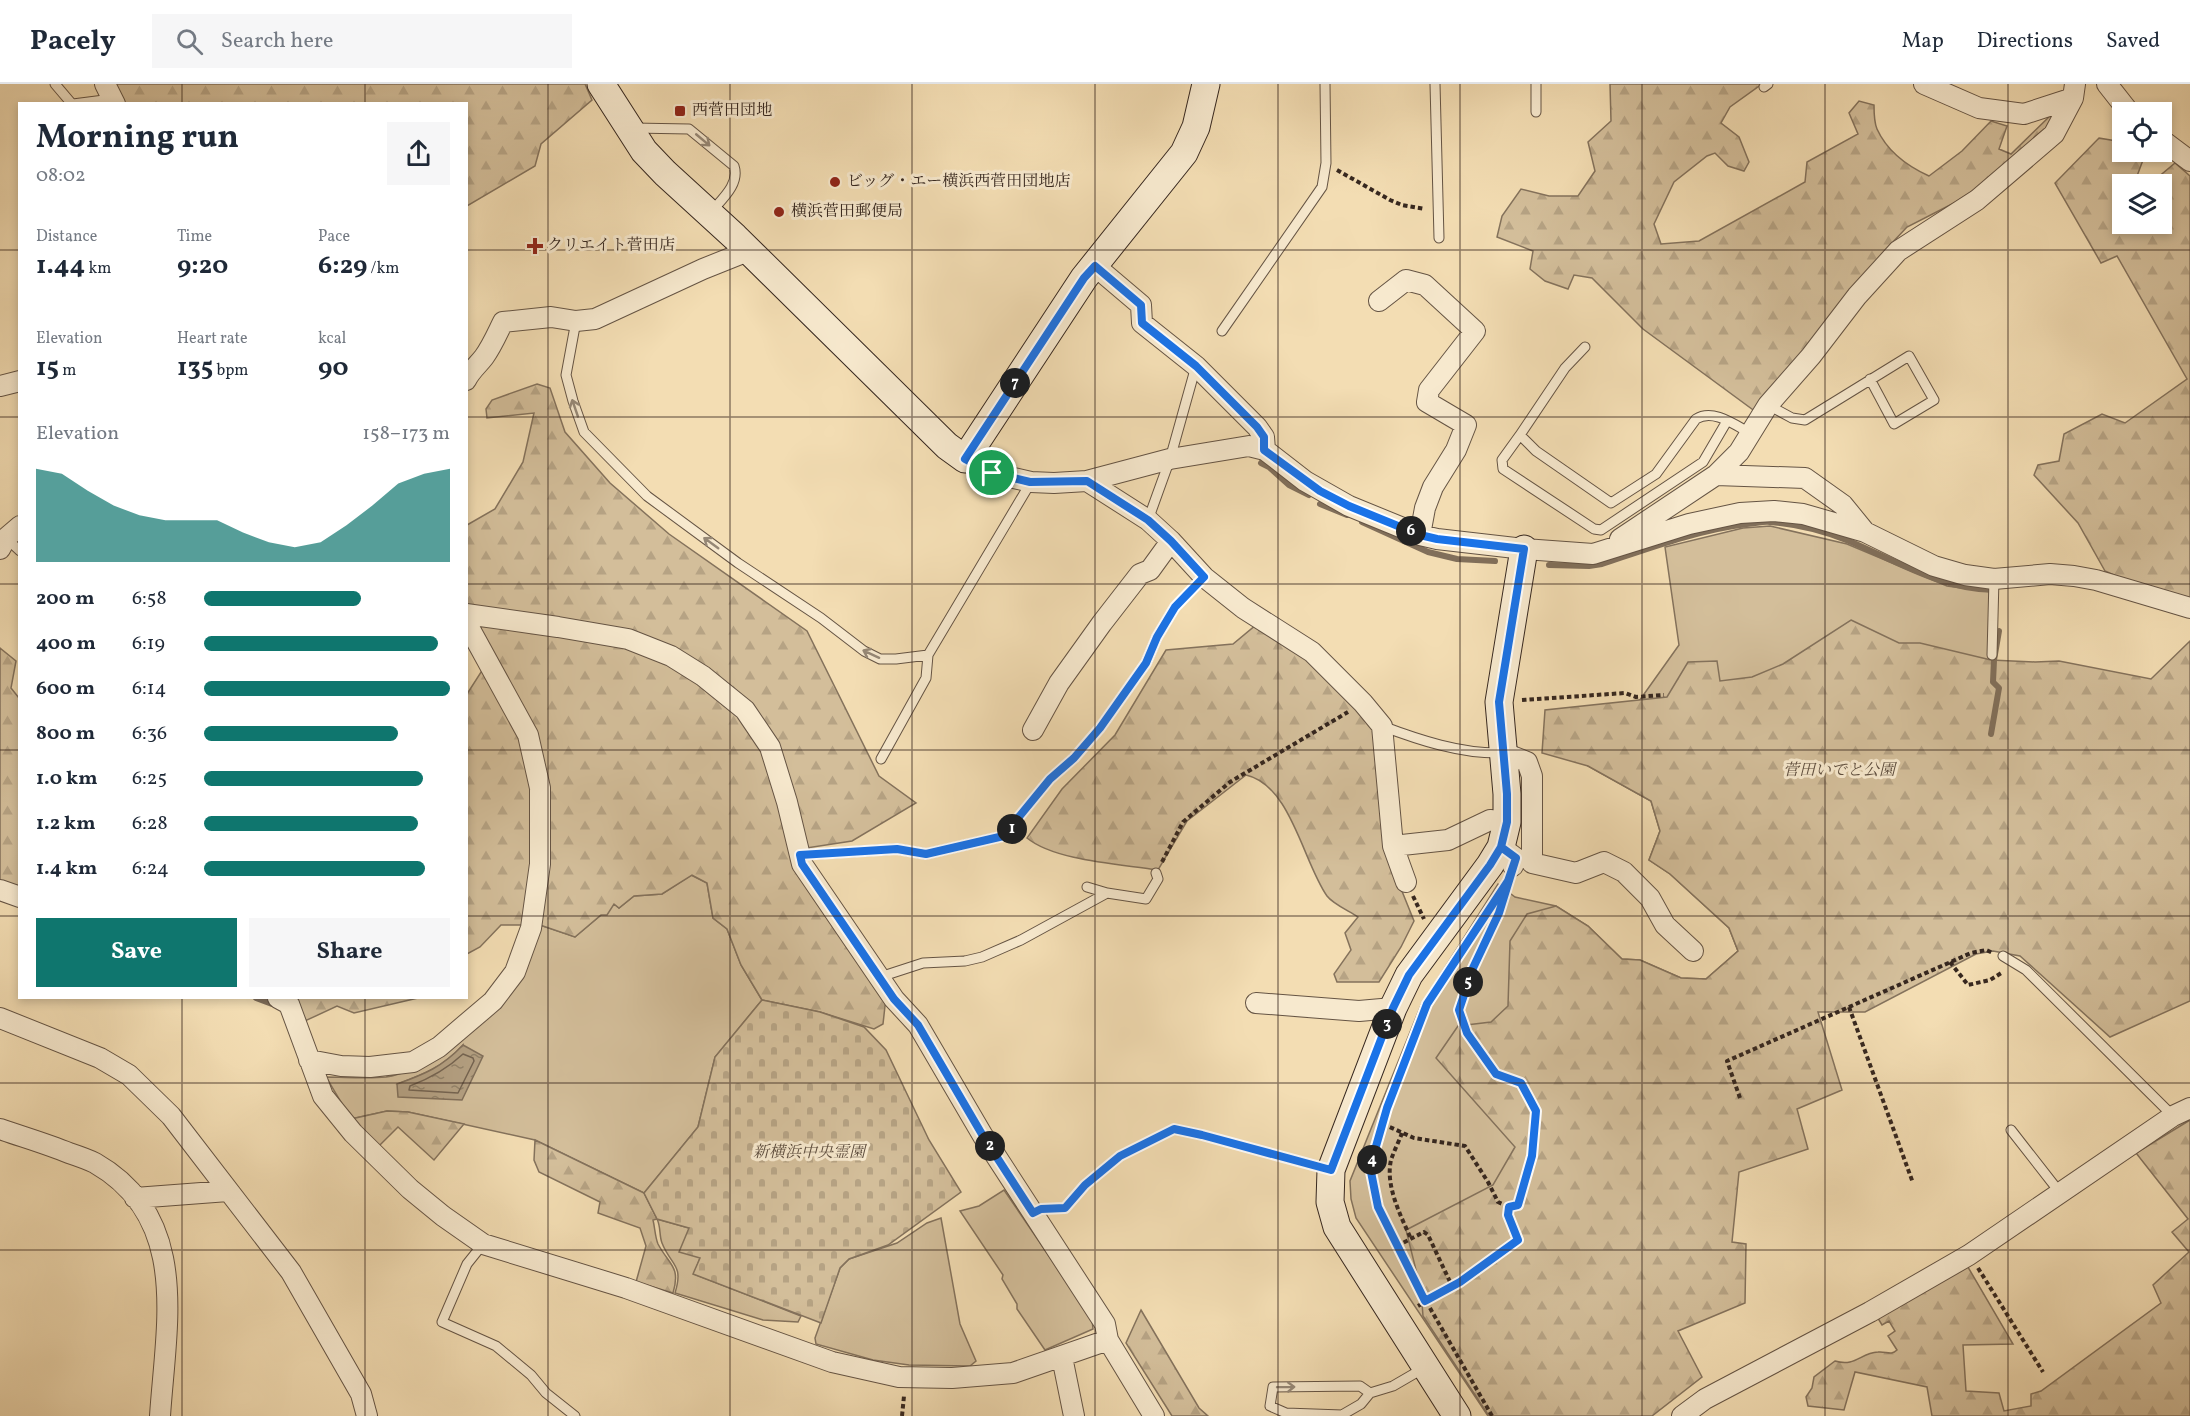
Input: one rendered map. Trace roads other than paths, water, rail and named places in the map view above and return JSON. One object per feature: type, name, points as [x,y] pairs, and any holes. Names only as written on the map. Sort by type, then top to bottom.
[{"type":"street","points":[[965,459],[1084,278],[1184,153],[1196,127],[1206,84]]},
{"type":"street","points":[[1924,84],[1979,108],[2024,114],[2074,91]]},
{"type":"street","points":[[2107,84],[2121,102]]},
{"type":"street","points":[[603,85],[627,128],[644,151],[665,173],[710,214],[947,446],[965,459],[992,473],[1030,482],[1087,481],[1170,459],[1249,446],[1264,450],[1320,491],[1349,506],[1420,535],[1437,539],[1593,554],[1689,524],[1740,513],[1774,511],[1803,514],[1865,532],[1934,566],[1965,576],[1994,579],[2050,574],[2074,576],[2096,580],[2190,608]]},
{"type":"street","points":[[1609,549],[1622,537],[1716,475],[1739,452],[1768,405],[1811,356],[1857,296],[1898,251],[1977,200],[2054,134],[2074,91]]},
{"type":"street","points":[[2172,148],[2190,161]]},
{"type":"street","points":[[468,376],[483,357],[503,322],[551,317],[576,321],[595,319],[703,269],[748,251]]},
{"type":"street","points":[[1095,266],[1141,305],[1142,323],[1196,366],[1257,427],[1264,437],[1264,450]]},
{"type":"street","points":[[1379,301],[1406,280],[1425,285],[1475,331],[1429,390],[1427,402],[1466,425],[1456,450],[1433,487],[1425,508],[1420,535]]},
{"type":"street","points":[[0,386],[18,382]]},
{"type":"street","points":[[1716,475],[1804,478],[1843,506],[1865,532]]},
{"type":"street","points":[[1087,481],[1148,520],[1204,577],[1243,608],[1312,652],[1363,703],[1382,726],[1393,846],[1406,882]]},
{"type":"street","points":[[1033,730],[1059,683],[1102,623],[1140,574],[1150,570],[1171,541]]},
{"type":"street","points":[[1507,854],[1504,753],[1499,702],[1524,549]]},
{"type":"street","points":[[468,614],[628,639],[671,656],[703,676],[745,710],[770,747],[787,802],[802,864],[812,882],[894,999],[918,1025],[983,1136],[1105,1324],[1108,1340],[1154,1416]]},
{"type":"street","points":[[309,1060],[341,1066],[370,1067],[413,1062],[439,1047],[493,1001],[515,972],[531,928],[540,864],[540,788],[528,735],[468,626]]},
{"type":"street","points":[[1504,753],[1527,762],[1532,776],[1532,863],[1576,873],[1604,862],[1624,872],[1650,898],[1665,925],[1693,951]]},
{"type":"street","points":[[1393,846],[1448,840],[1490,820],[1507,854]]},
{"type":"street","points":[[1457,1416],[1424,1368],[1337,1227],[1330,1202],[1331,1170],[1393,1008],[1409,975],[1490,865],[1507,854]]},
{"type":"street","points":[[0,890],[18,896]]},
{"type":"street","points":[[280,999],[289,1004],[323,1096],[353,1132],[410,1190],[442,1216],[483,1244],[626,1288],[832,1362],[899,1377],[952,1378],[1013,1372],[1108,1340]]},
{"type":"street","points":[[1256,1003],[1359,1011],[1393,1008]]},
{"type":"street","points":[[0,1018],[100,1058],[129,1075],[171,1116],[291,1272],[361,1394],[368,1416]]},
{"type":"street","points":[[1682,1416],[1705,1399],[1870,1312],[1969,1255],[2181,1112]]},
{"type":"street","points":[[0,1129],[94,1162],[124,1184],[151,1219],[160,1240],[165,1266],[167,1304],[160,1416]]},
{"type":"street","points":[[135,1198],[228,1191]]},
{"type":"street","points":[[1062,1357],[1074,1416]]},
{"type":"lane","points":[[55,84],[70,102]]},
{"type":"lane","points":[[1222,332],[1322,187],[1326,163],[1325,84]]},
{"type":"lane","points":[[1435,84],[1438,238]]},
{"type":"lane","points":[[1536,84],[1536,112]]},
{"type":"lane","points":[[81,102],[111,95]]},
{"type":"lane","points":[[627,128],[689,129],[734,166],[737,174],[733,185],[710,214]]},
{"type":"lane","points":[[576,321],[566,375],[584,432],[647,496],[864,651],[880,658],[928,656]]},
{"type":"lane","points":[[1585,347],[1565,368],[1502,460],[1503,469],[1593,529],[1601,530],[1703,462],[1727,421]]},
{"type":"lane","points":[[1768,405],[1792,418],[1805,420],[1870,379],[1909,356],[1934,400],[1894,424],[1870,379]]},
{"type":"lane","points":[[1148,520],[1170,459],[1196,366]]},
{"type":"lane","points":[[1520,435],[1527,439],[1536,451],[1611,503],[1656,474],[1696,418],[1703,414],[1710,414],[1750,433]]},
{"type":"lane","points":[[881,759],[926,678],[928,656],[1030,482]]},
{"type":"lane","points":[[800,855],[897,849],[926,854],[1008,835],[1018,818],[1050,779],[1074,758],[1100,728],[1146,663],[1157,637],[1175,607],[1204,577]]},
{"type":"lane","points":[[1992,655],[1994,579]]},
{"type":"lane","points":[[1382,726],[1438,744],[1486,754],[1504,753]]},
{"type":"lane","points":[[1087,887],[1146,900],[1158,879],[1156,873]]},
{"type":"lane","points":[[880,977],[923,963],[965,961],[982,957],[1021,940],[1107,893]]},
{"type":"lane","points":[[2003,956],[2026,970],[2181,1112]]},
{"type":"lane","points":[[2011,1130],[2061,1194]]},
{"type":"lane","points":[[483,1244],[467,1264],[442,1322],[496,1346],[574,1416]]},
{"type":"lane","points":[[1370,1393],[1360,1386],[1273,1387],[1270,1406],[1286,1413],[1342,1415],[1361,1404],[1370,1393],[1393,1386],[1424,1368]]},
{"type":"water","points":[[463,1045],[483,1056],[462,1100],[398,1097],[397,1084],[433,1069]]},
{"type":"waterway","points":[[1261,463],[1289,485],[1309,495]]},
{"type":"waterway","points":[[1320,504],[1347,515]]},
{"type":"waterway","points":[[1362,522],[1428,552],[1457,559],[1495,561]]},
{"type":"waterway","points":[[1549,565],[1602,564],[1692,535],[1767,522],[1800,526],[1830,534],[1938,580],[1976,589],[1995,590]]},
{"type":"waterway","points":[[1991,734],[1999,688],[1993,682],[1999,631]]},
{"type":"waterway","points":[[259,999],[272,1004]]},
{"type":"place","name":"西菅田団地","points":[[680,111]]},
{"type":"place","name":"ビッグ・エー横浜西菅田団地店","points":[[835,182]]},
{"type":"place","name":"横浜菅田郵便局","points":[[779,212]]},
{"type":"place","name":"クリエイト菅田店","points":[[535,246]]},
{"type":"park label","name":"菅田いでと公園","points":[[1839,771]]},
{"type":"park label","name":"新横浜中央霊園","points":[[809,1153]]}]
